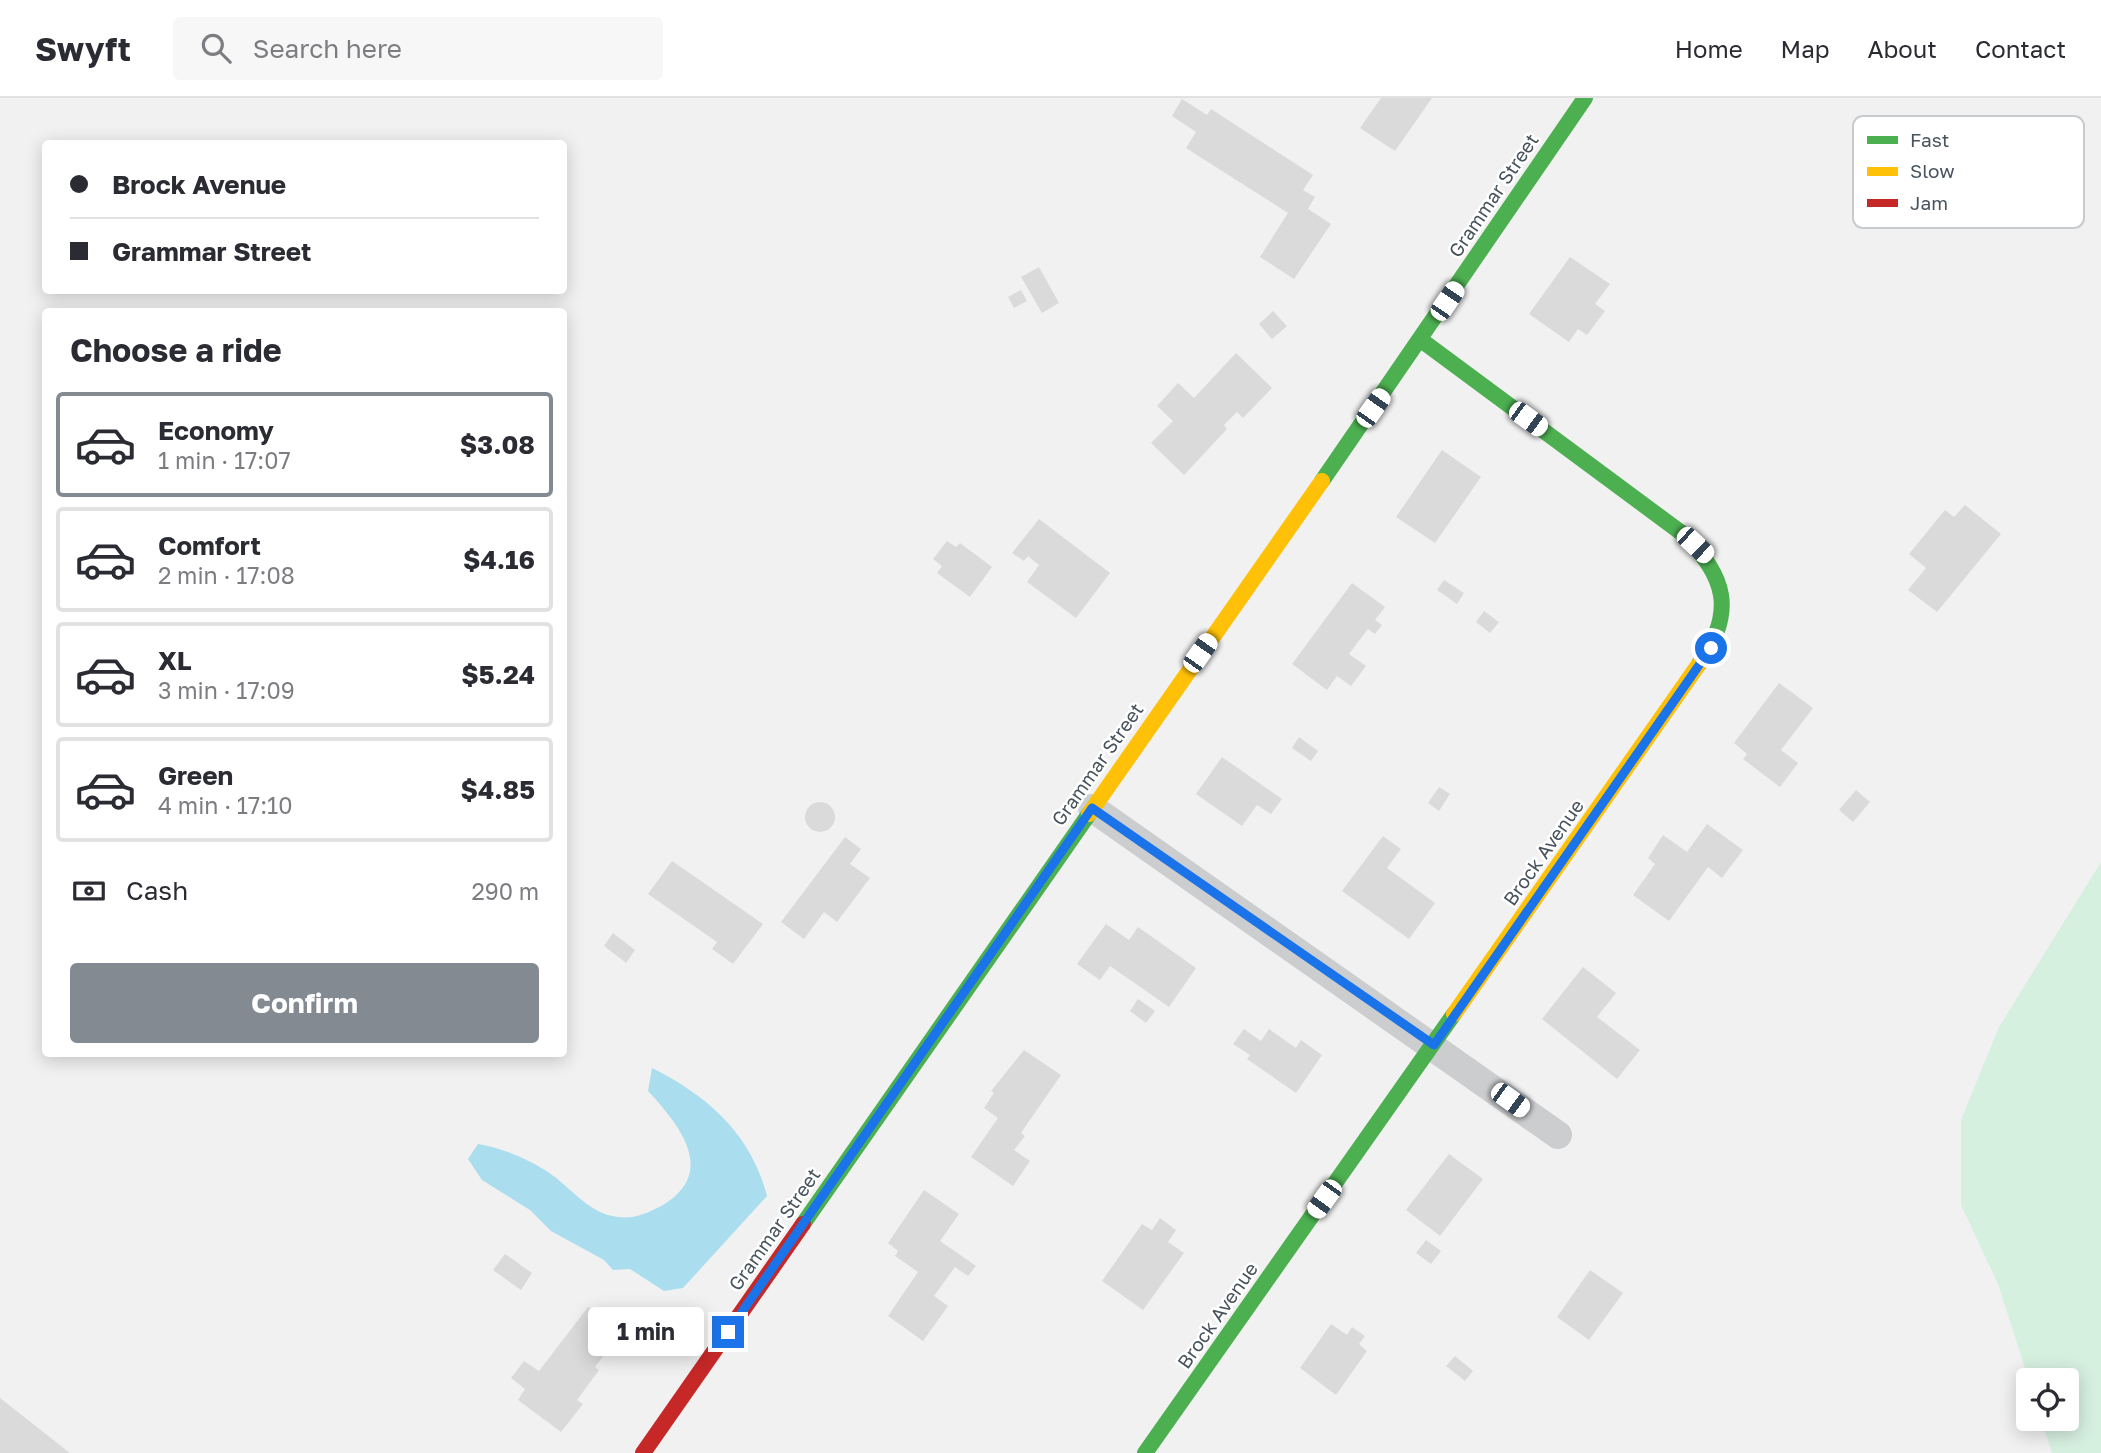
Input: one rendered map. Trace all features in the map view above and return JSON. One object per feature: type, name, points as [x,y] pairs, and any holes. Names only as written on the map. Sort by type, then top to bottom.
[{"type":"street","name":"Grammar Street","points":[[643,1453],[1421,340],[1585,98]]},
{"type":"street","name":"Brock Avenue","points":[[1145,1453],[1711,648],[1725,606],[1719,575],[1707,556],[1683,534],[1421,340]]},
{"type":"street","points":[[1092,808],[1434,1045],[1558,1135]]},
{"type":"green space","points":[[2101,862],[2101,1453],[2052,1453],[2045,1431],[2079,1431],[2079,1368],[2025,1368],[1998,1284],[1961,1205],[1961,1120],[1999,1027]]},
{"type":"water","points":[[652,1068],[691,1091],[724,1119],[750,1154],[767,1196],[683,1288],[664,1291],[630,1269],[613,1270],[604,1260],[551,1231],[530,1210],[482,1180],[468,1159],[478,1144],[512,1154],[543,1169],[587,1204],[607,1215],[630,1217],[657,1208],[679,1192],[688,1178],[691,1163],[681,1133],[648,1091]]},
{"type":"building","points":[[1381,98],[1432,98],[1395,151],[1360,128]]},
{"type":"building","points":[[1182,99],[1207,115],[1211,109],[1313,175],[1303,190],[1315,197],[1308,209],[1331,224],[1294,279],[1260,257],[1288,213],[1186,148],[1196,132],[1172,116]]},
{"type":"building","points":[[1570,257],[1610,284],[1595,304],[1605,311],[1587,335],[1578,329],[1569,342],[1529,314]]},
{"type":"building","points":[[1039,267],[1059,303],[1042,313],[1021,277]]},
{"type":"building","points":[[1021,290],[1027,301],[1014,308],[1008,297]]},
{"type":"building","points":[[1273,311],[1287,326],[1272,339],[1259,324]]},
{"type":"building","points":[[1236,353],[1272,388],[1243,418],[1237,412],[1224,425],[1227,429],[1184,475],[1151,443],[1173,421],[1157,406],[1178,383],[1194,398]]},
{"type":"building","points":[[1442,450],[1481,477],[1435,543],[1396,517]]},
{"type":"building","points":[[1965,505],[2001,534],[1937,612],[1908,590],[1926,568],[1909,554],[1945,510],[1954,517]]},
{"type":"building","points":[[1039,519],[1110,573],[1076,618],[1027,582],[1039,565],[1028,556],[1024,561],[1012,553]]},
{"type":"building","points":[[947,541],[956,547],[960,543],[992,567],[970,597],[937,573],[942,566],[933,559]]},
{"type":"building","points":[[1444,580],[1464,593],[1457,604],[1437,590]]},
{"type":"building","points":[[1352,583],[1385,607],[1375,620],[1382,625],[1375,634],[1368,629],[1349,654],[1366,666],[1351,686],[1337,676],[1327,690],[1292,664]]},
{"type":"building","points":[[1484,611],[1499,622],[1490,633],[1476,622]]},
{"type":"building","points":[[1779,683],[1813,708],[1781,750],[1798,763],[1780,787],[1743,759],[1747,754],[1734,743]]},
{"type":"building","points":[[1299,737],[1318,751],[1311,761],[1292,748]]},
{"type":"building","points":[[1222,757],[1282,799],[1271,814],[1257,805],[1242,826],[1196,794]]},
{"type":"building","points":[[1439,787],[1450,794],[1439,811],[1428,803]]},
{"type":"building","points":[[1856,790],[1870,802],[1853,822],[1839,810]]},
{"type":"building","points":[[820,802],[830,807],[835,817],[830,827],[820,832],[810,827],[805,817],[810,807]]},
{"type":"building","points":[[1707,824],[1743,850],[1722,878],[1708,867],[1669,921],[1633,895],[1655,864],[1648,858],[1663,835],[1687,852]]},
{"type":"building","points":[[1383,836],[1401,849],[1387,868],[1435,903],[1409,939],[1342,891]]},
{"type":"building","points":[[845,837],[861,849],[850,864],[870,878],[837,922],[824,912],[804,939],[781,922]]},
{"type":"building","points":[[672,861],[763,924],[733,964],[712,949],[717,942],[648,894]]},
{"type":"building","points":[[1106,924],[1129,940],[1138,927],[1196,968],[1169,1007],[1110,966],[1100,980],[1077,964]]},
{"type":"building","points":[[613,933],[635,950],[626,963],[604,946]]},
{"type":"building","points":[[1583,967],[1616,993],[1597,1017],[1640,1050],[1617,1079],[1542,1019]]},
{"type":"building","points":[[1138,999],[1155,1011],[1146,1023],[1130,1011]]},
{"type":"building","points":[[1244,1029],[1261,1041],[1269,1029],[1296,1048],[1301,1040],[1322,1055],[1296,1093],[1247,1059],[1250,1055],[1233,1044]]},
{"type":"building","points":[[1024,1050],[1061,1075],[1021,1133],[1025,1136],[1014,1150],[1030,1161],[1013,1186],[971,1157],[998,1118],[984,1108],[994,1093],[991,1091]]},
{"type":"building","points":[[1449,1154],[1483,1179],[1440,1236],[1406,1210]]},
{"type":"building","points":[[924,1190],[959,1214],[940,1241],[976,1266],[968,1276],[955,1267],[934,1296],[948,1306],[923,1341],[888,1316],[918,1272],[895,1256],[898,1251],[888,1243]]},
{"type":"building","points":[[1160,1218],[1176,1230],[1168,1242],[1184,1253],[1143,1310],[1102,1281],[1142,1224],[1152,1230]]},
{"type":"building","points":[[1426,1240],[1441,1251],[1431,1264],[1416,1253]]},
{"type":"building","points":[[505,1254],[532,1273],[521,1290],[493,1270]]},
{"type":"building","points":[[1590,1270],[1623,1293],[1589,1340],[1557,1317]]},
{"type":"building","points":[[588,1307],[621,1332],[595,1367],[599,1370],[577,1400],[583,1404],[561,1432],[518,1400],[525,1389],[511,1378],[524,1361],[539,1371]]},
{"type":"building","points":[[1331,1324],[1347,1335],[1352,1327],[1365,1336],[1359,1344],[1367,1351],[1336,1395],[1300,1368]]},
{"type":"building","points":[[1455,1356],[1473,1371],[1465,1381],[1446,1366]]},
{"type":"building","points":[[0,1398],[70,1453],[0,1453]]},
{"type":"traffic: fast","points":[[1322,481],[1585,98]]},
{"type":"traffic: fast","points":[[1421,340],[1683,534],[1698,550],[1717,580],[1722,611],[1711,645],[1699,664]]},
{"type":"traffic: fast","points":[[803,1224],[1089,814]]},
{"type":"traffic: fast","points":[[1145,1453],[1454,1014]]},
{"type":"traffic: slow","points":[[1089,814],[1322,481]]},
{"type":"traffic: slow","points":[[1454,1014],[1699,664]]},
{"type":"traffic: jam","points":[[643,1453],[803,1224]]},
{"type":"route","points":[[728,1332],[1092,808],[1434,1045],[1711,648]]}]
